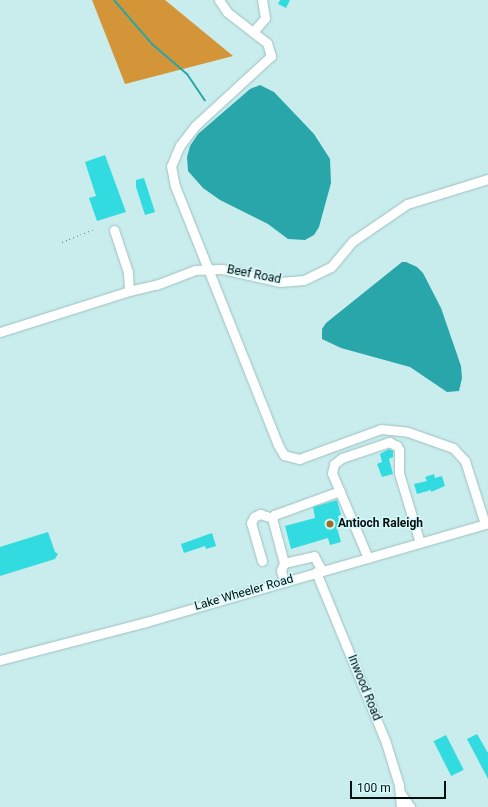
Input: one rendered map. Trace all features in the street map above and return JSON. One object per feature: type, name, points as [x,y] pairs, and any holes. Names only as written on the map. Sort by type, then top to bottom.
[{"type":"street","points":[[219,0],[226,12],[267,43],[272,56],[195,126],[180,145],[171,166],[175,186],[284,455],[299,459],[381,429],[408,432],[453,448],[465,461],[486,523]]},
{"type":"street","points":[[253,32],[265,18],[262,0]]},
{"type":"street","name":"Beef Road","points":[[0,332],[129,291],[156,285],[195,270],[222,269],[280,282],[304,280],[320,274],[331,267],[353,241],[407,204],[488,179]]},
{"type":"street","points":[[114,230],[128,272],[129,291]]},
{"type":"street","points":[[368,558],[332,473],[334,464],[355,453],[393,443],[399,450],[399,474],[420,543]]},
{"type":"street","points":[[272,518],[274,515],[340,491]]},
{"type":"street","points":[[262,561],[251,523],[254,517],[260,514],[272,518]]},
{"type":"street","points":[[272,518],[284,563],[281,570],[284,582]]},
{"type":"street","name":"Lake Wheeler Road","points":[[0,660],[133,625],[486,523]]},
{"type":"street","name":"Inwood Road","points":[[284,563],[314,556],[386,743],[401,794],[401,807]]},
{"type":"street","points":[[401,794],[410,807]]},
{"type":"path","points":[[62,242],[94,229]]},
{"type":"shaded area","points":[[92,0],[165,0],[233,56],[125,84]]},
{"type":"water","points":[[260,85],[274,92],[314,134],[330,159],[331,183],[319,227],[314,235],[305,240],[288,239],[268,224],[220,200],[203,188],[188,171],[187,157],[190,146],[198,134],[250,89]]},
{"type":"water","points":[[402,262],[406,262],[417,267],[423,273],[441,308],[461,366],[462,378],[459,391],[447,392],[410,367],[341,348],[322,339],[322,329],[326,323]]},
{"type":"building","points":[[280,0],[290,0],[286,8],[278,4]]},
{"type":"building","points":[[105,155],[126,212],[97,221],[89,198],[96,196],[85,162]]},
{"type":"building","points":[[144,178],[155,212],[145,215],[136,187],[136,180]]},
{"type":"building","points":[[389,449],[393,451],[393,457],[389,459],[393,474],[382,477],[377,464],[382,462],[380,454]]},
{"type":"building","points":[[434,474],[435,478],[442,476],[445,486],[431,492],[431,490],[417,494],[414,484],[427,481],[425,477]]},
{"type":"building","name":"Antioch Raleigh","points":[[337,500],[341,515],[338,516],[340,527],[337,528],[341,542],[330,545],[328,538],[291,549],[285,526],[315,518],[313,507]]},
{"type":"building","points":[[48,532],[55,552],[58,554],[55,559],[0,576],[0,547]]},
{"type":"building","points":[[212,533],[216,546],[206,549],[205,546],[184,553],[181,544]]},
{"type":"building","points":[[477,734],[488,753],[488,779],[467,739]]},
{"type":"building","points":[[446,735],[464,770],[451,776],[434,741]]},
{"type":"waterway","points":[[114,0],[152,44],[187,74],[205,101]]},
{"type":"place","name":"Antioch Raleigh","points":[[330,524]]}]
